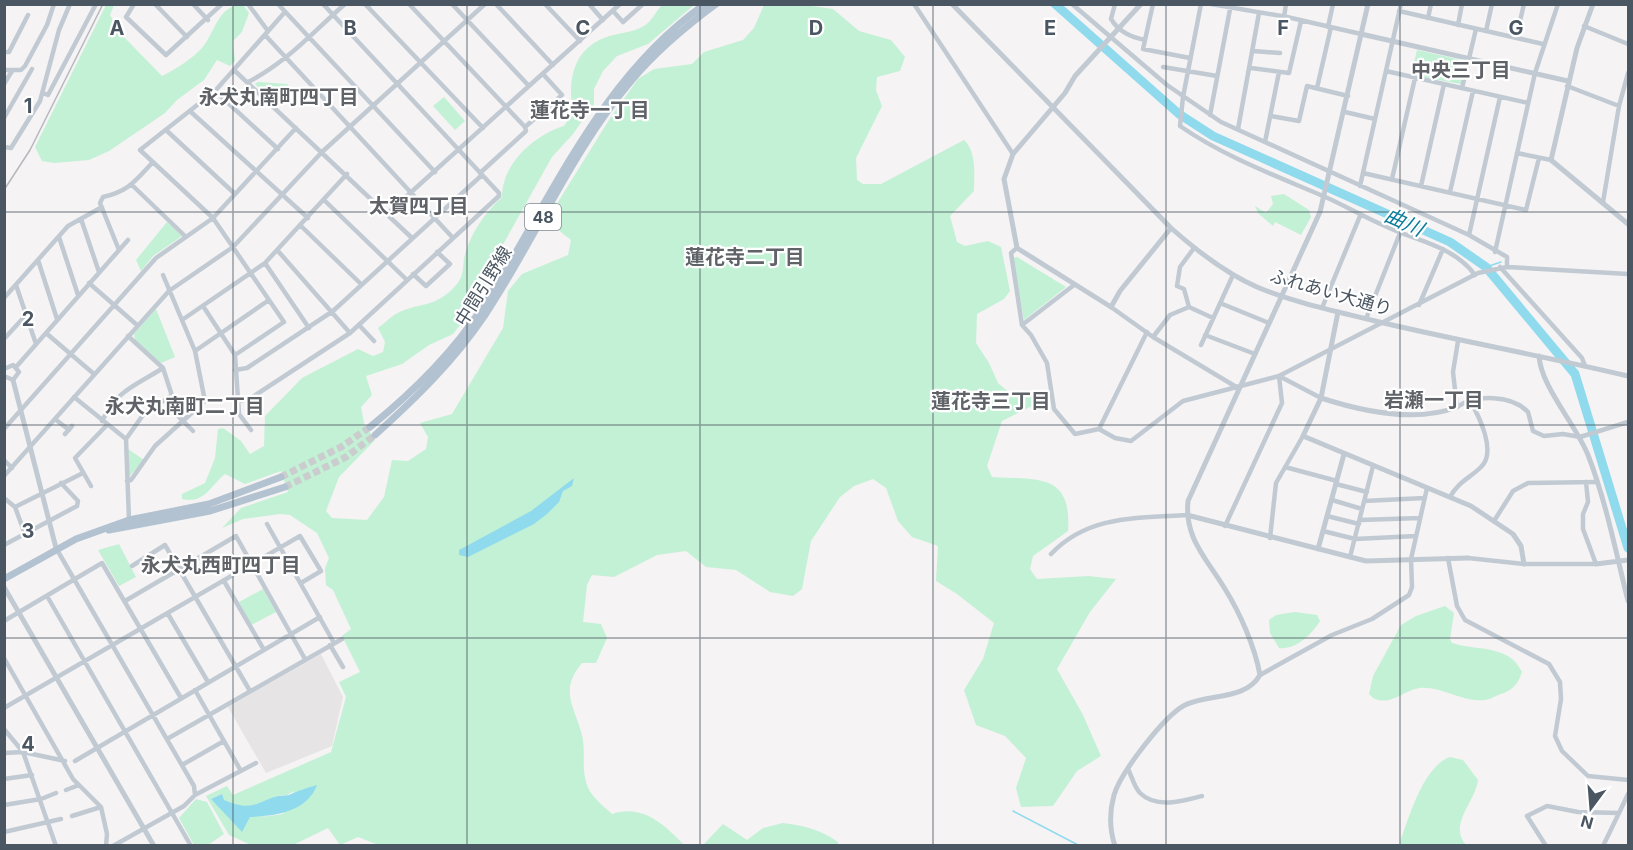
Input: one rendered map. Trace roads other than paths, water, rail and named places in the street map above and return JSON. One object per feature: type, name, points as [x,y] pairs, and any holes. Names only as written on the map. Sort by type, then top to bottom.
[{"type":"main road","name":"中間引野線","points":[[370,427],[418,386],[466,330],[610,96],[649,52],[705,4]]},
{"type":"main road","name":"中間引野線","points":[[375,435],[421,393],[470,336],[598,126],[632,80],[671,39],[716,4]]},
{"type":"main road","points":[[4,579],[56,548],[97,531],[129,520],[209,504],[281,477]]},
{"type":"main road","points":[[97,531],[130,528],[210,511],[285,487]]},
{"type":"street","points":[[4,70],[21,70],[25,66],[54,4]]},
{"type":"street","points":[[4,147],[11,148],[43,93],[59,30],[70,4]]},
{"type":"street","points":[[43,93],[48,95],[96,4]]},
{"type":"street","points":[[135,4],[126,17],[166,55],[208,20],[222,4]]},
{"type":"street","points":[[155,4],[187,37]]},
{"type":"street","points":[[193,4],[208,20]]},
{"type":"street","points":[[248,4],[286,59],[453,238]]},
{"type":"street","points":[[278,4],[435,172]]},
{"type":"street","points":[[240,400],[251,398],[350,333],[499,196],[323,4]]},
{"type":"street","points":[[248,82],[286,59],[345,4]]},
{"type":"street","points":[[365,4],[483,128]]},
{"type":"street","points":[[409,4],[525,127]]},
{"type":"street","points":[[452,4],[530,86]]},
{"type":"street","points":[[4,476],[169,291],[233,247],[322,152],[485,4]]},
{"type":"street","points":[[496,4],[553,65]]},
{"type":"street","points":[[545,4],[579,41]]},
{"type":"street","points":[[589,4],[603,20]]},
{"type":"street","points":[[388,213],[412,194],[620,4]]},
{"type":"street","points":[[613,11],[623,22],[643,4]]},
{"type":"street","points":[[914,4],[1013,154]]},
{"type":"street","name":"ふれあい大通り","points":[[952,4],[1171,228],[1194,248],[1233,275],[1281,296],[1322,308],[1458,341],[1627,375]]},
{"type":"street","points":[[1072,4],[1109,40],[1183,98],[1210,115],[1331,175],[1469,235],[1507,257],[1507,267]]},
{"type":"street","points":[[1115,4],[1111,19],[1119,29],[1129,37],[1145,40]]},
{"type":"street","points":[[1141,4],[1075,76],[1054,106],[1013,154],[1004,178],[1017,248],[1111,307],[1153,337],[1238,388]]},
{"type":"street","points":[[1153,4],[1143,49],[1190,58]]},
{"type":"street","points":[[1201,4],[1180,126],[1214,148],[1326,196],[1360,216],[1400,234],[1443,249],[1462,259],[1477,274]]},
{"type":"street","points":[[1211,4],[1284,17],[1535,73],[1568,84],[1619,106]]},
{"type":"street","points":[[1238,129],[1251,68],[1256,4]]},
{"type":"street","points":[[1284,17],[1286,4]]},
{"type":"street","points":[[1317,88],[1333,4]]},
{"type":"street","points":[[1260,675],[1238,613],[1225,588],[1198,551],[1186,515],[1194,484],[1326,196],[1368,4]]},
{"type":"street","points":[[1360,186],[1401,4]]},
{"type":"street","points":[[1428,18],[1431,4]]},
{"type":"street","points":[[1458,25],[1462,4]]},
{"type":"street","points":[[1486,31],[1492,4]]},
{"type":"street","points":[[1516,38],[1524,4]]},
{"type":"street","points":[[1495,252],[1535,73],[1558,4]]},
{"type":"street","points":[[1551,160],[1568,84],[1584,26],[1593,4]]},
{"type":"street","points":[[1210,115],[1231,6]]},
{"type":"street","points":[[1399,11],[1543,44]]},
{"type":"street","points":[[235,355],[284,322],[213,218],[140,150],[215,91],[285,12]]},
{"type":"street","points":[[4,52],[9,52],[28,15]]},
{"type":"street","points":[[1251,68],[1289,73],[1301,21]]},
{"type":"street","points":[[46,25],[59,30]]},
{"type":"street","points":[[1584,26],[1629,44]]},
{"type":"street","points":[[1462,88],[1476,29]]},
{"type":"street","points":[[1253,51],[1280,53]]},
{"type":"street","points":[[1163,67],[1217,76]]},
{"type":"street","points":[[4,118],[32,69]]},
{"type":"street","points":[[4,84],[12,70]]},
{"type":"street","points":[[234,70],[347,174],[412,238]]},
{"type":"street","points":[[1386,71],[1528,103]]},
{"type":"street","points":[[1265,142],[1279,72]]},
{"type":"street","points":[[1603,202],[1619,106],[1629,73]]},
{"type":"street","points":[[235,370],[248,368],[333,311],[526,131],[525,127],[562,95],[543,74]]},
{"type":"street","points":[[1392,179],[1415,78]]},
{"type":"street","points":[[1421,186],[1444,84]]},
{"type":"street","points":[[1270,116],[1299,121],[1307,86],[1348,96]]},
{"type":"street","points":[[215,91],[278,149]]},
{"type":"street","points":[[1450,192],[1473,91]]},
{"type":"street","points":[[1469,235],[1500,97]]},
{"type":"street","points":[[191,112],[308,218]]},
{"type":"street","points":[[1345,112],[1376,119]]},
{"type":"street","points":[[4,429],[156,258],[213,218],[296,128]]},
{"type":"street","points":[[166,130],[235,194]]},
{"type":"street","points":[[1517,153],[1551,160],[1629,224]]},
{"type":"street","points":[[1363,173],[1526,210],[1539,158]]},
{"type":"street","points":[[118,250],[102,207],[103,197],[118,195],[132,185],[153,162]]},
{"type":"street","points":[[182,320],[266,263],[347,174]]},
{"type":"street","points":[[132,185],[186,237]]},
{"type":"street","points":[[324,200],[407,280]]},
{"type":"street","points":[[4,298],[68,226],[102,207]]},
{"type":"street","points":[[1322,308],[1360,216]]},
{"type":"street","points":[[81,219],[99,272]]},
{"type":"street","points":[[301,226],[361,284]]},
{"type":"street","points":[[1111,307],[1120,291],[1171,228]]},
{"type":"street","points":[[1366,319],[1400,234]]},
{"type":"street","points":[[59,237],[78,295]]},
{"type":"street","points":[[16,367],[128,240]]},
{"type":"street","points":[[1017,248],[1011,253],[1022,325],[1031,335],[1047,363],[1054,409],[1075,434],[1099,429],[1115,438],[1131,441],[1183,402],[1279,376],[1477,274],[1499,267],[1629,274]]},
{"type":"street","points":[[1189,307],[1184,289],[1177,286],[1180,267],[1194,248]]},
{"type":"street","points":[[1419,305],[1443,249]]},
{"type":"street","points":[[278,252],[333,311],[350,333]]},
{"type":"street","points":[[413,274],[426,286],[450,264],[437,252]]},
{"type":"street","points":[[38,260],[57,319]]},
{"type":"street","points":[[266,263],[309,328]]},
{"type":"street","points":[[1499,267],[1582,358],[1585,366]]},
{"type":"street","points":[[127,481],[131,480],[155,446],[205,401],[195,351],[163,275]]},
{"type":"street","points":[[1201,345],[1233,275]]},
{"type":"street","points":[[89,283],[137,325]]},
{"type":"street","points":[[16,285],[36,344]]},
{"type":"street","points":[[1022,325],[1074,285]]},
{"type":"street","points":[[195,351],[269,300]]},
{"type":"street","points":[[1220,303],[1269,323]]},
{"type":"street","points":[[203,306],[235,355],[240,414],[251,430]]},
{"type":"street","points":[[1153,337],[1170,315],[1189,307],[1213,318]]},
{"type":"street","points":[[1270,538],[1276,483],[1303,436],[1321,398],[1338,312]]},
{"type":"street","points":[[4,339],[26,315]]},
{"type":"street","points":[[359,325],[374,341]]},
{"type":"street","points":[[1099,429],[1147,332]]},
{"type":"street","points":[[46,333],[94,374]]},
{"type":"street","points":[[1205,334],[1255,354]]},
{"type":"street","points":[[128,336],[163,368],[183,420],[193,431]]},
{"type":"street","points":[[1457,406],[1453,372],[1458,341]]},
{"type":"street","points":[[1539,356],[1545,380],[1580,437],[1596,482],[1617,562],[1626,579],[1629,602]]},
{"type":"street","points":[[4,369],[11,365],[16,367]]},
{"type":"street","points":[[16,367],[18,374],[7,379],[21,411],[56,548],[182,765],[195,795]]},
{"type":"street","points":[[102,421],[109,406],[124,390],[163,368]]},
{"type":"street","points":[[1279,376],[1321,398],[1381,413],[1404,414],[1492,398],[1514,403],[1528,412],[1531,428],[1539,436],[1580,437],[1629,422]]},
{"type":"street","points":[[1225,526],[1282,404],[1279,376]]},
{"type":"street","points":[[129,520],[126,439],[143,415],[172,395]]},
{"type":"street","points":[[74,397],[126,439]]},
{"type":"street","points":[[1450,496],[1456,485],[1483,466],[1487,458],[1486,439],[1470,401]]},
{"type":"street","points":[[55,419],[69,430]]},
{"type":"street","points":[[91,486],[75,458],[107,424]]},
{"type":"street","points":[[1303,436],[1450,496],[1494,520],[1517,540],[1524,564]]},
{"type":"street","points":[[1318,549],[1344,454]]},
{"type":"street","points":[[4,460],[12,468]]},
{"type":"street","points":[[1350,557],[1373,466]]},
{"type":"street","points":[[1285,467],[1367,492]]},
{"type":"street","points":[[15,507],[83,473]]},
{"type":"street","points":[[1586,482],[1588,502],[1583,514],[1583,529],[1596,564]]},
{"type":"street","points":[[1494,520],[1513,491],[1528,483],[1596,482]]},
{"type":"street","points":[[5,544],[49,523],[77,506],[78,501],[62,483]]},
{"type":"street","points":[[1115,846],[1109,823],[1115,792],[1152,735],[1182,706],[1196,700],[1246,690],[1260,675],[1332,635],[1372,619],[1405,598],[1412,587],[1411,560],[1427,488]]},
{"type":"street","points":[[4,498],[15,507],[26,534]]},
{"type":"street","points":[[1364,501],[1425,498]]},
{"type":"street","points":[[1332,500],[1362,509]]},
{"type":"street","points":[[1051,554],[1074,534],[1097,524],[1119,518],[1186,515],[1366,561],[1468,558],[1524,564],[1596,564],[1627,560]]},
{"type":"street","points":[[1327,516],[1359,522],[1420,518]]},
{"type":"street","points":[[267,524],[320,617],[343,667]]},
{"type":"street","points":[[1323,531],[1355,539],[1416,536]]},
{"type":"street","points":[[124,601],[236,536],[305,659]]},
{"type":"street","points":[[4,708],[300,536],[321,571],[301,583]]},
{"type":"street","points":[[132,566],[165,545],[250,691]]},
{"type":"street","points":[[1448,558],[1457,606],[1465,620],[1549,664],[1560,682],[1561,699],[1556,736],[1562,752],[1588,776],[1629,780]]},
{"type":"street","points":[[4,621],[102,563],[181,698]]},
{"type":"street","points":[[224,581],[264,650]]},
{"type":"street","points":[[4,587],[154,846]]},
{"type":"street","points":[[47,596],[191,846]]},
{"type":"street","points":[[168,614],[208,682]]},
{"type":"street","points":[[75,761],[320,617]]},
{"type":"street","points":[[167,739],[342,639]]},
{"type":"street","points":[[4,658],[79,785],[101,807],[107,834],[106,846]]},
{"type":"street","points":[[195,690],[242,771]]},
{"type":"street","points":[[4,729],[23,752],[56,846]]},
{"type":"street","points":[[182,765],[224,741]]},
{"type":"street","points":[[4,753],[23,752],[65,761]]},
{"type":"street","points":[[113,846],[173,812],[195,795],[256,763]]},
{"type":"street","points":[[1129,771],[1140,794],[1148,797],[1165,802],[1177,802],[1202,796]]},
{"type":"street","points":[[4,780],[32,775]]},
{"type":"street","points":[[66,790],[79,785]]},
{"type":"street","points":[[4,805],[41,799],[56,793]]},
{"type":"street","points":[[1603,846],[1629,794]]},
{"type":"street","points":[[72,816],[101,807]]},
{"type":"street","points":[[1546,846],[1527,816],[1543,807],[1619,813]]},
{"type":"street","points":[[4,832],[61,819]]},
{"type":"water","points":[[574,478],[572,486],[563,491],[559,502],[534,524],[468,557],[459,555],[459,550],[531,511]]},
{"type":"water","points":[[317,785],[306,801],[298,807],[280,814],[250,817],[242,832],[211,799],[222,794],[224,800],[250,806]]},
{"type":"waterway","name":"曲川","points":[[1055,4],[1179,114],[1213,136],[1450,242],[1486,267],[1575,374],[1628,548]]},
{"type":"waterway","points":[[1486,267],[1501,262]]},
{"type":"waterway","points":[[1013,811],[1080,846]]},
{"type":"tunnel","points":[[281,477],[341,447],[370,427]]},
{"type":"tunnel","points":[[285,487],[346,457],[375,435]]},
{"type":"tram line","points":[[4,190],[30,150],[103,4]]},
{"type":"district","name":"中央三丁目","points":[[1461,70]]},
{"type":"district","name":"永犬丸南町四丁目","points":[[279,97]]},
{"type":"district","name":"蓮花寺一丁目","points":[[590,110]]},
{"type":"district","name":"太賀四丁目","points":[[419,206]]},
{"type":"district","name":"蓮花寺二丁目","points":[[745,257]]},
{"type":"district","name":"岩瀬一丁目","points":[[1434,400]]},
{"type":"district","name":"蓮花寺三丁目","points":[[991,401]]},
{"type":"district","name":"永犬丸南町二丁目","points":[[185,406]]},
{"type":"district","name":"永犬丸西町四丁目","points":[[221,565]]}]
